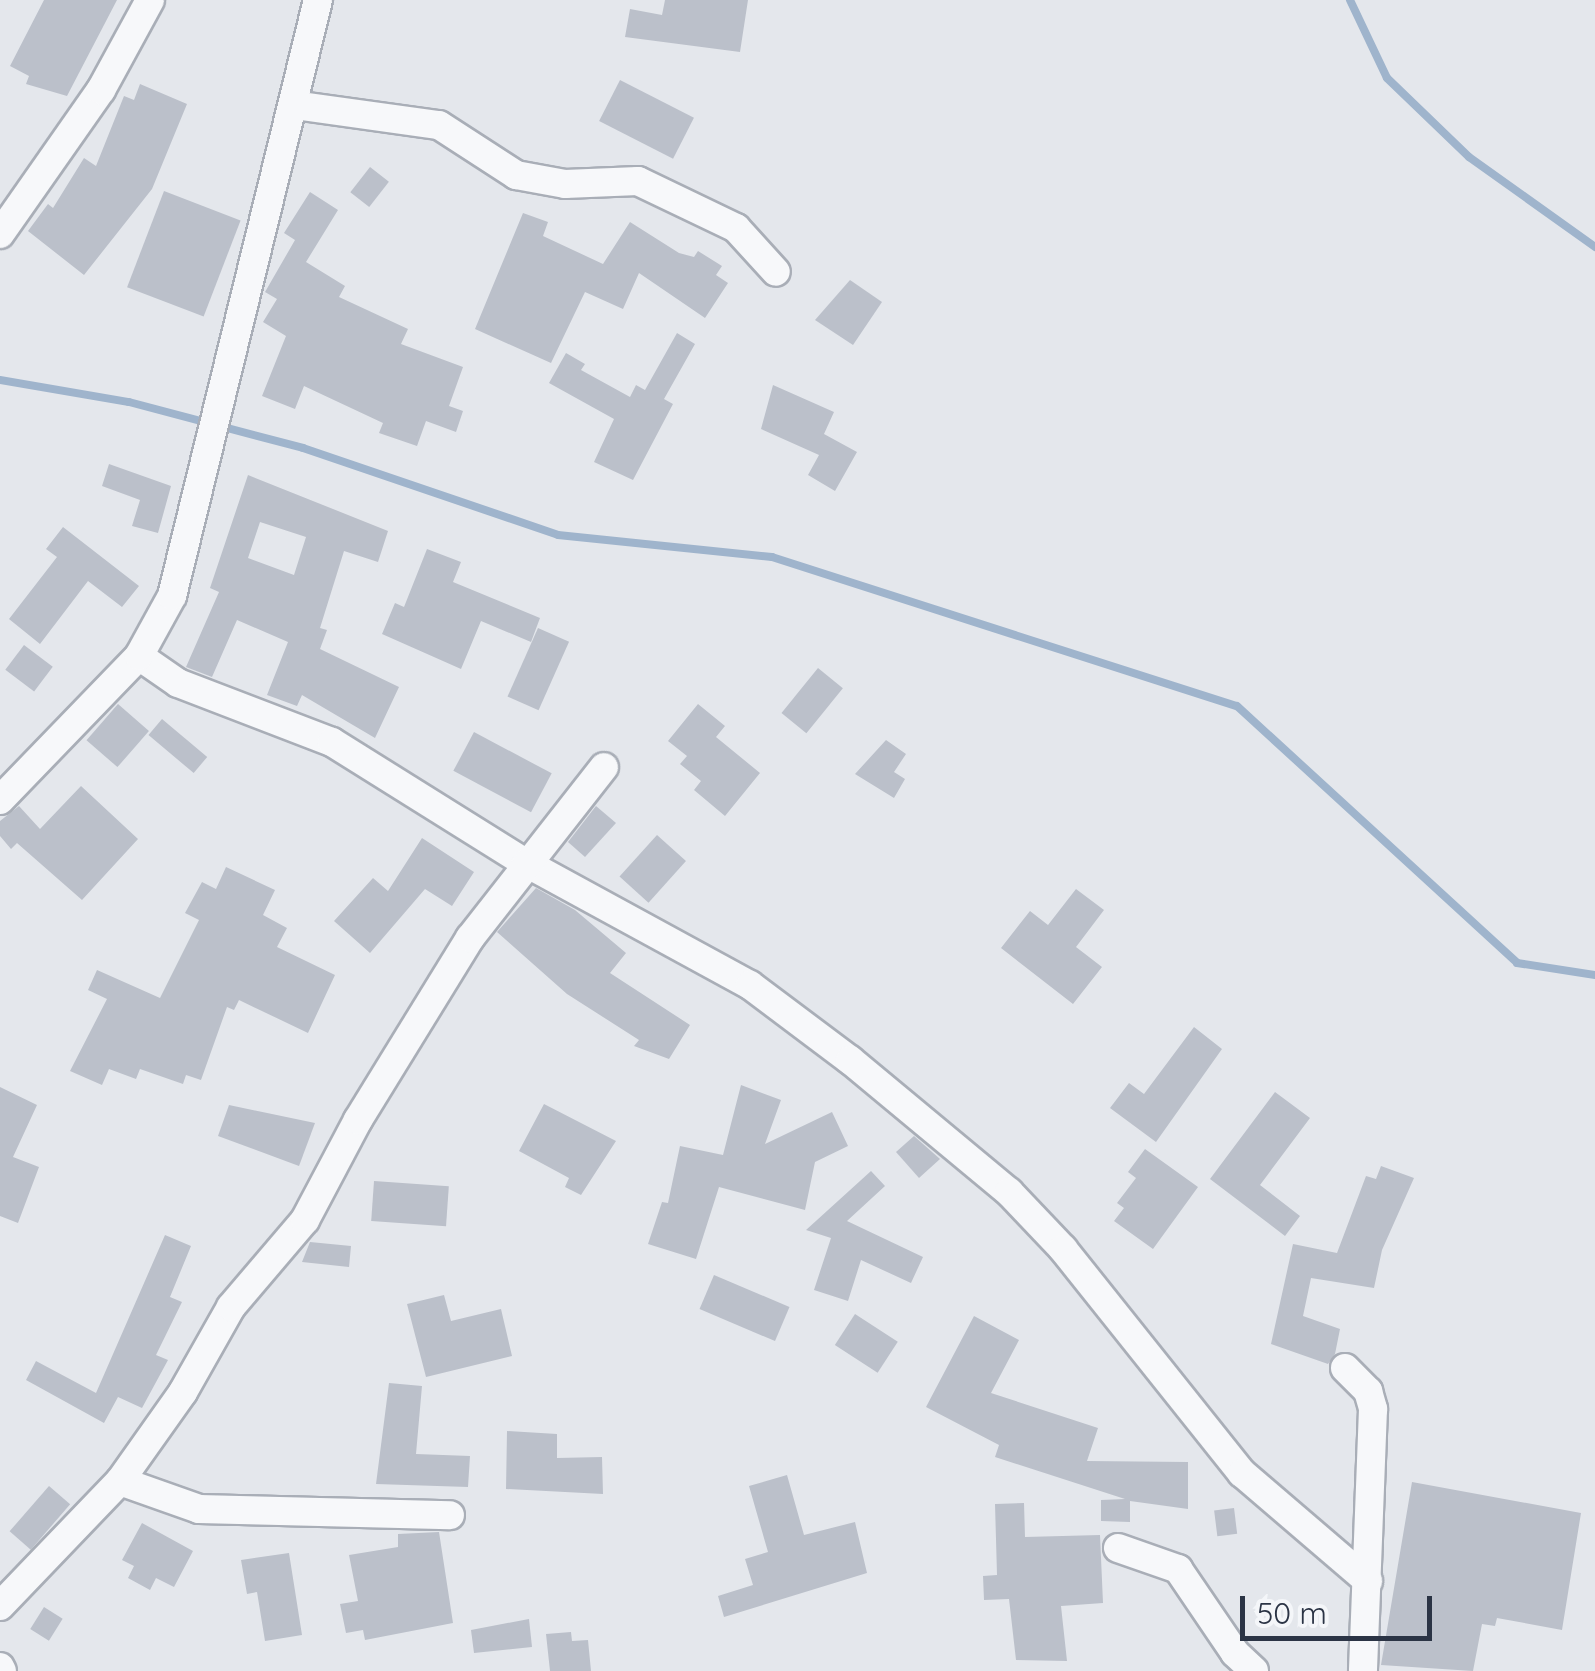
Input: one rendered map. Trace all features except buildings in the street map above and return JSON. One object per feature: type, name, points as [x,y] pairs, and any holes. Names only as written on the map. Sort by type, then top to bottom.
[{"type":"street","points":[[0,234],[101,90],[150,0]]},
{"type":"street","points":[[0,800],[138,656],[172,596],[318,0]]},
{"type":"street","points":[[294,106],[439,125],[516,175],[565,184],[638,182],[736,228],[776,272]]},
{"type":"street","points":[[138,656],[178,684],[332,742],[526,862],[750,985],[1009,1192],[1063,1248],[1242,1473],[1368,1581]]},
{"type":"street","points":[[0,1606],[120,1481],[184,1392],[230,1307],[305,1220],[358,1120],[470,938],[604,767]]},
{"type":"street","points":[[1345,1368],[1368,1391],[1373,1409],[1362,1671]]},
{"type":"street","points":[[120,1481],[198,1509],[450,1515]]},
{"type":"street","points":[[1118,1548],[1178,1569],[1235,1654],[1254,1671]]},
{"type":"waterway","points":[[1350,0],[1387,78],[1469,157],[1595,247]]},
{"type":"waterway","points":[[0,380],[129,402],[303,448],[558,535],[772,557],[1237,706],[1517,963],[1595,975]]}]
